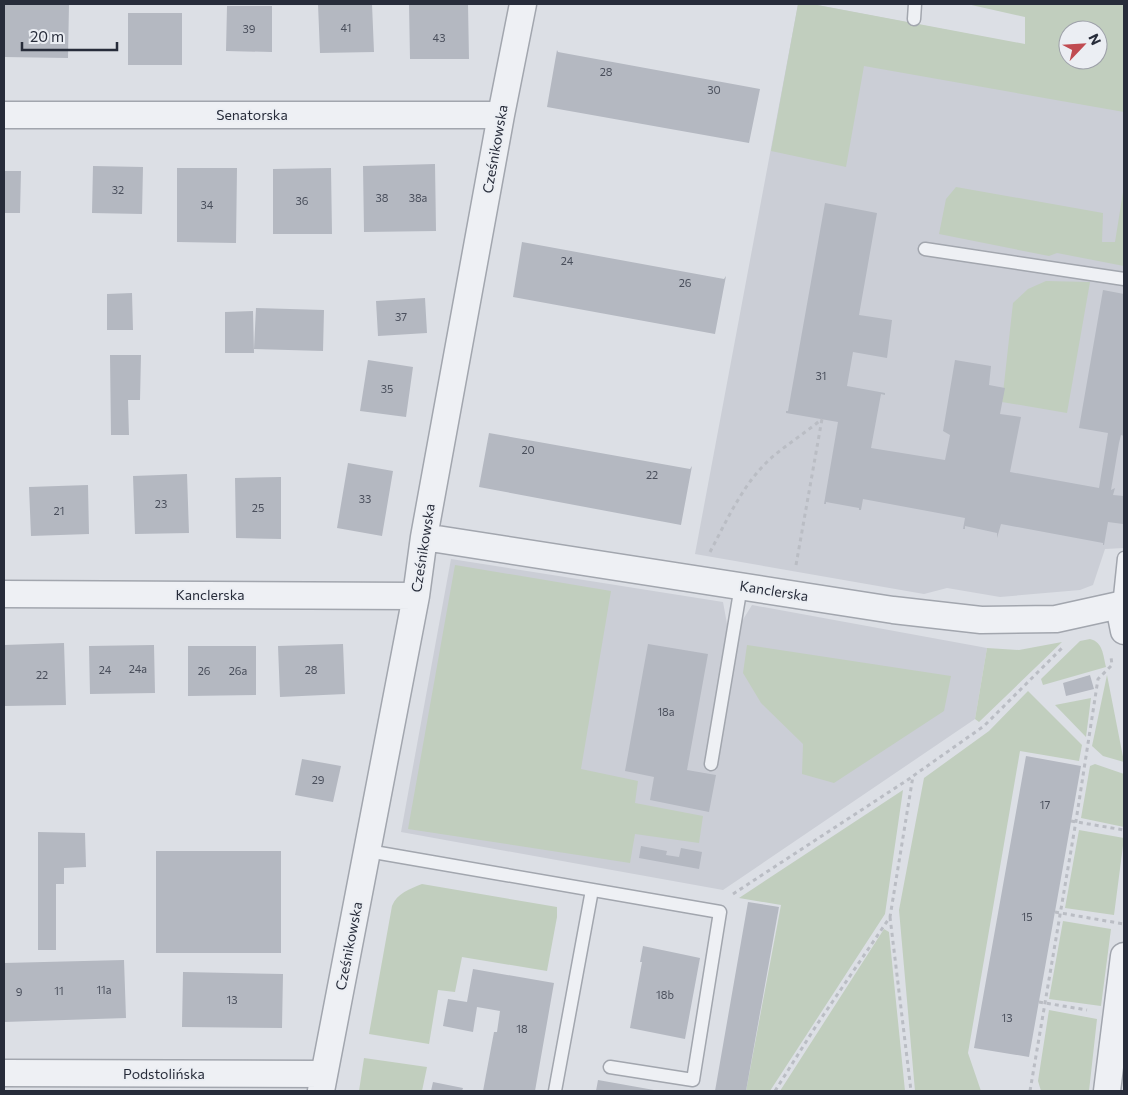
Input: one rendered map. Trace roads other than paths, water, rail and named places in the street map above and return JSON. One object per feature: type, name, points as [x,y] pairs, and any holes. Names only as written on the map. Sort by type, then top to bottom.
[{"type":"street","name":"Cześnikowska","points":[[323,1083],[416,596],[424,537],[523,4]]},
{"type":"street","name":"Senatorska","points":[[4,115],[501,115]]},
{"type":"street","name":"Kanclerska","points":[[424,537],[893,610],[982,620],[1056,619],[1122,605]]},
{"type":"street","name":"Kanclerska","points":[[4,594],[416,596]]},
{"type":"street","points":[[1117,641],[1122,605]]},
{"type":"street","points":[[1106,1091],[1124,956]]},
{"type":"street","name":"Podstolińska","points":[[4,1073],[323,1083]]},
{"type":"lane","points":[[914,19],[915,4]]},
{"type":"lane","points":[[925,249],[1124,279]]},
{"type":"lane","points":[[1122,605],[1124,558]]},
{"type":"lane","points":[[711,764],[741,586]]},
{"type":"lane","points":[[368,850],[720,912],[693,1080],[610,1068]]},
{"type":"lane","points":[[554,1091],[592,890]]}]
